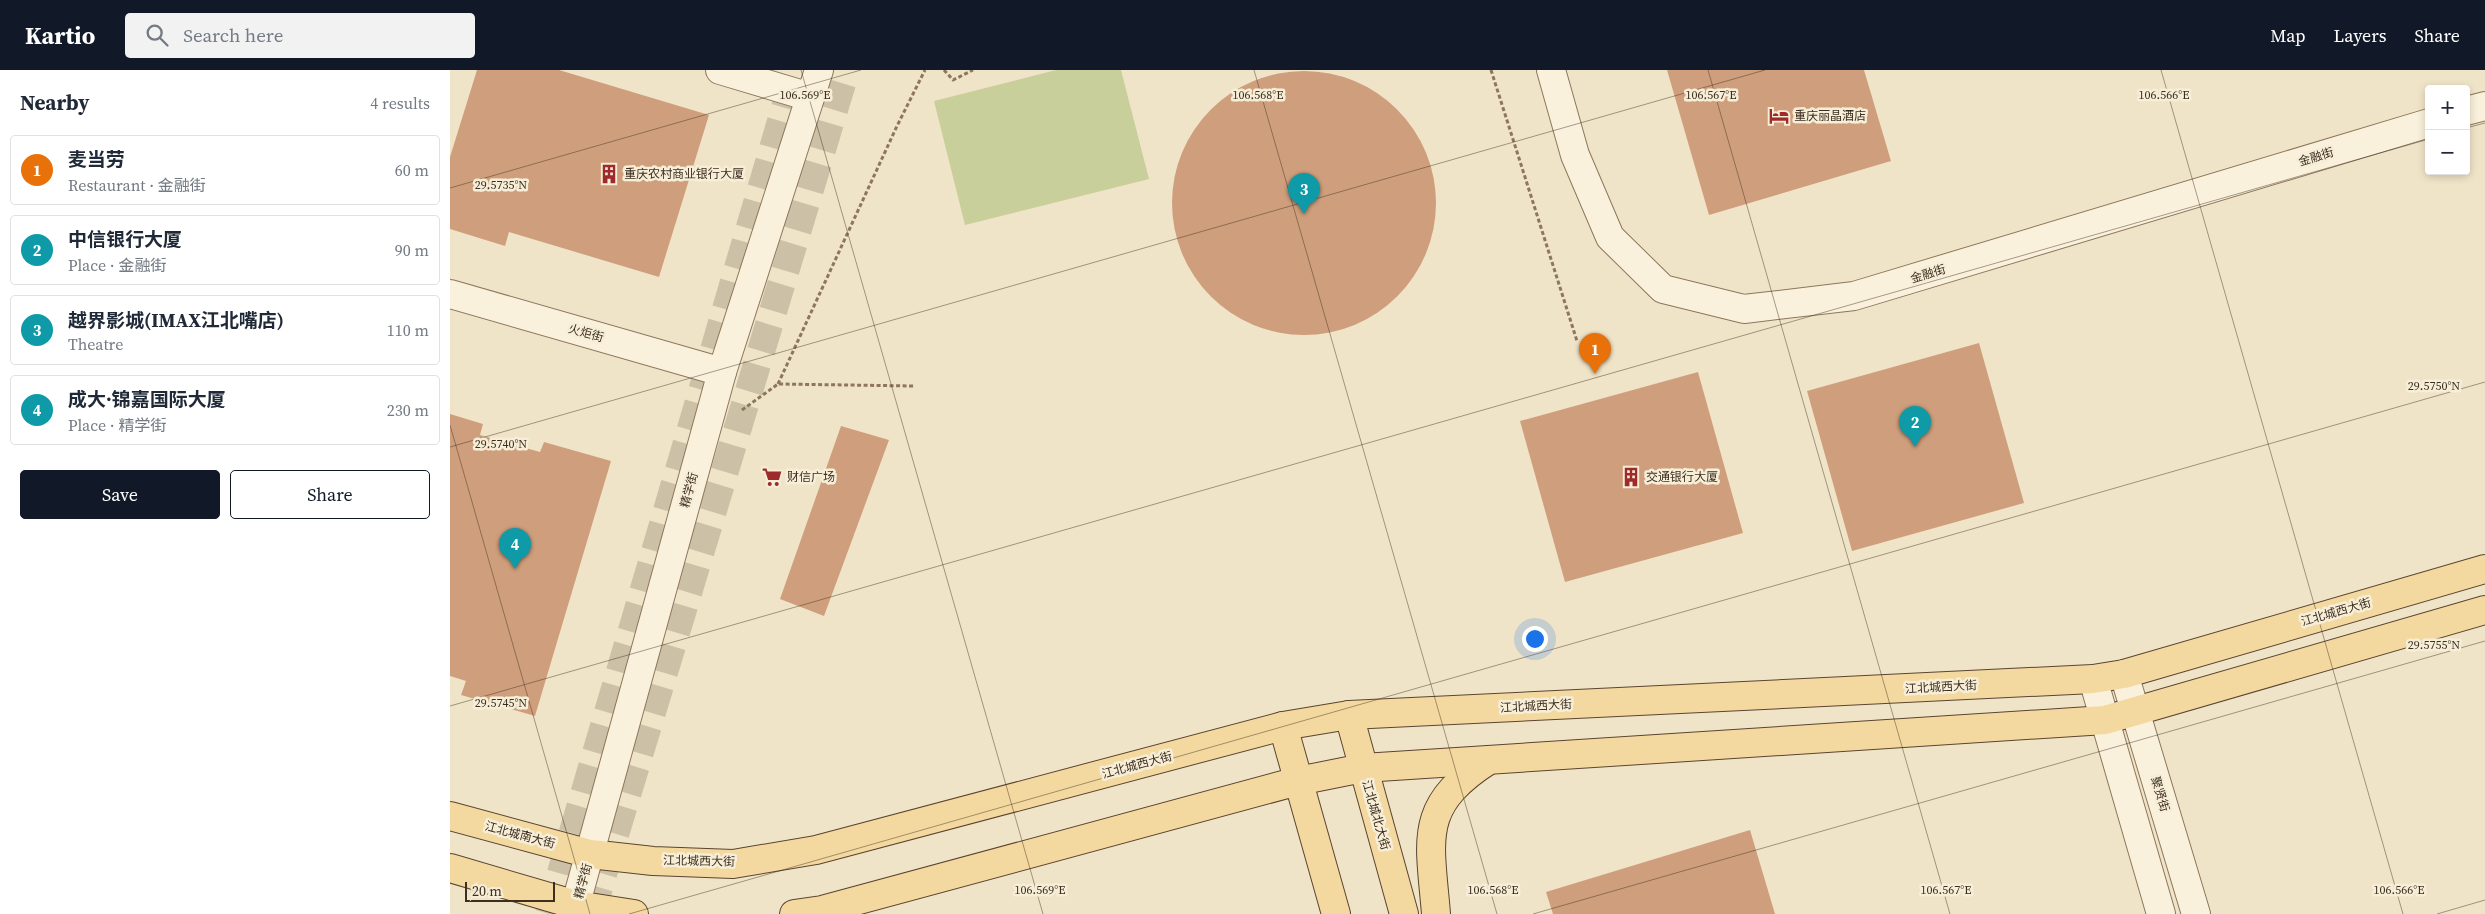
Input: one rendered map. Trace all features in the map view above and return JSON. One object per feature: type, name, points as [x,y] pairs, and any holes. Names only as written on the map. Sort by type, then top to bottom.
[{"type":"main road","name":"江北城西大街","points":[[590,854],[653,861],[733,864],[816,850],[1283,726],[1349,715],[2093,680],[2124,674],[2485,569]]},
{"type":"main road","points":[[794,914],[822,910],[1298,781],[1363,768],[2105,720],[2485,610]]},
{"type":"main road","name":"江北城北大街","points":[[1349,715],[1404,914]]},
{"type":"main road","points":[[1283,726],[1336,914]]},
{"type":"main road","points":[[1436,914],[1430,838],[1438,808],[1451,789],[1465,775],[1489,760]]},
{"type":"main road","name":"江北城南大街","points":[[450,816],[590,854]]},
{"type":"main road","points":[[450,868],[575,909],[634,914]]},
{"type":"street","points":[[720,70],[810,97]]},
{"type":"street","name":"精学街","points":[[575,909],[722,372],[819,70]]},
{"type":"street","name":"金融街","points":[[1551,70],[1575,156],[1610,237],[1664,289],[1744,309],[1854,296],[2425,124]]},
{"type":"street","points":[[2470,111],[2485,106]]},
{"type":"street","name":"火炬街","points":[[450,294],[722,372]]},
{"type":"street","name":"聚贤街","points":[[2124,674],[2196,914]]},
{"type":"street","points":[[2093,680],[2161,914]]},
{"type":"path","points":[[741,411],[778,384],[896,126],[925,70]]},
{"type":"path","points":[[944,70],[953,80],[973,70]]},
{"type":"path","points":[[1491,70],[1577,341]]},
{"type":"path","points":[[778,384],[915,386]]},
{"type":"green space","points":[[1056,70],[1121,70],[1149,179],[965,225],[934,101]]},
{"type":"building","name":"重庆农村商业银行大厦","points":[[477,70],[559,70],[709,115],[659,277],[509,232],[505,246],[450,229],[450,157]]},
{"type":"building","name":"重庆丽晶酒店","points":[[1667,70],[1864,70],[1891,161],[1709,215]]},
{"type":"building","points":[[1304,71],[1330,73],[1355,81],[1388,101],[1406,119],[1426,152],[1434,177],[1436,203],[1434,229],[1426,254],[1406,287],[1388,305],[1355,325],[1330,333],[1304,335],[1278,333],[1253,325],[1220,305],[1202,287],[1182,254],[1174,229],[1172,203],[1174,177],[1182,152],[1202,119],[1220,101],[1253,81],[1278,73]]},
{"type":"building","points":[[1979,343],[2024,503],[1852,551],[1807,391]]},
{"type":"building","name":"交通银行大厦","points":[[1698,372],[1743,533],[1565,582],[1520,421]]},
{"type":"building","points":[[450,414],[483,424],[480,435],[540,452],[544,442],[611,461],[535,716],[461,695],[466,681],[450,676]]},
{"type":"building","points":[[841,426],[889,440],[824,616],[780,599]]},
{"type":"building","points":[[1750,830],[1775,914],[1553,914],[1546,892]]},
{"type":"tunnel","points":[[549,914],[796,70]]},
{"type":"tunnel","points":[[591,914],[846,70]]},
{"type":"place","name":"重庆丽晶酒店","points":[[1779,116]]},
{"type":"place","name":"重庆农村商业银行大厦","points":[[609,174]]},
{"type":"place","name":"越界影城(IMAX江北嘴店)","points":[[1304,214]]},
{"type":"place","name":"麦当劳","points":[[1595,374]]},
{"type":"place","name":"中信银行大厦","points":[[1915,447]]},
{"type":"place","name":"财信广场","points":[[772,477]]},
{"type":"place","name":"交通银行大厦","points":[[1631,477]]},
{"type":"place","name":"成大·锦嘉国际大厦","points":[[515,569]]}]
